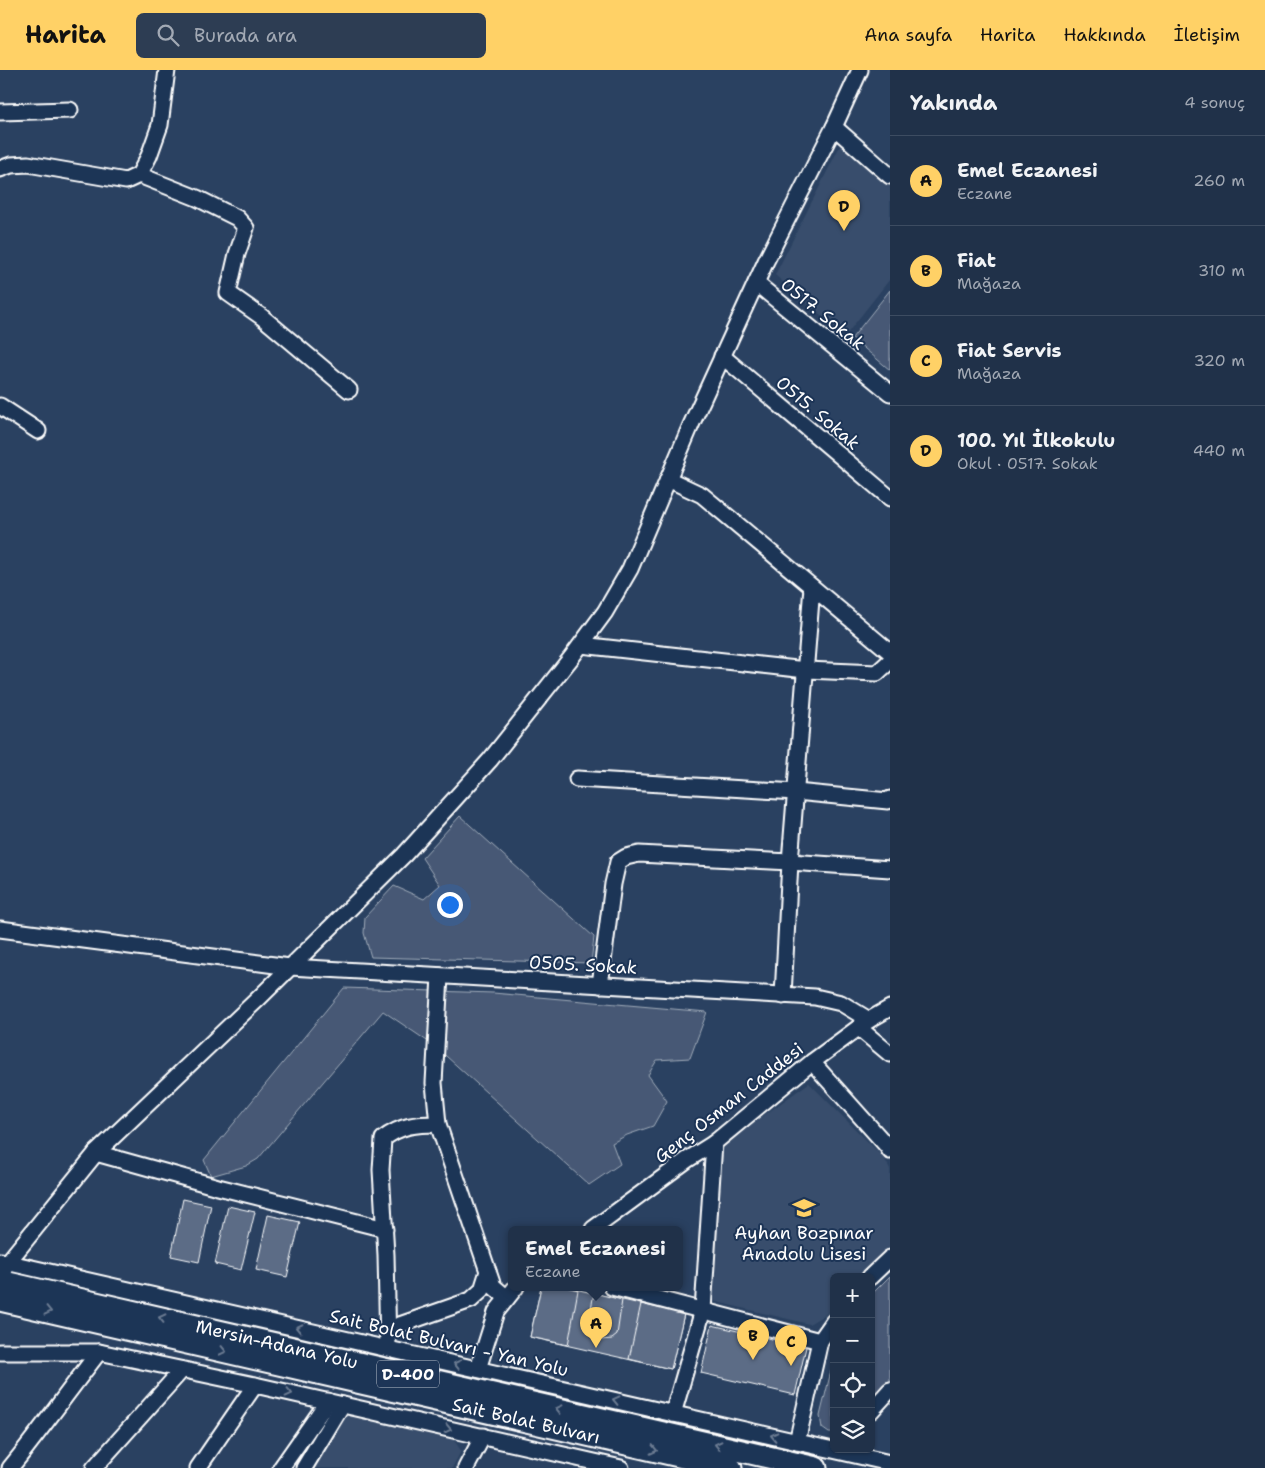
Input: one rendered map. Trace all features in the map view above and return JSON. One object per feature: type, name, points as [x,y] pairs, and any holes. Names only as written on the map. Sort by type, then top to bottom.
[{"type":"highway","name":"Mersin-Adana Yolu","points":[[2,1273],[816,1468]]},
{"type":"highway","name":"Sait Bolat Bulvarı","points":[[0,1300],[731,1468]]},
{"type":"street","points":[[0,169],[11,165],[28,164],[126,182],[139,175],[149,156],[160,124],[166,70]]},
{"type":"street","points":[[2,1273],[96,1153],[404,855],[483,767],[606,612],[630,569],[722,356],[756,283],[834,127],[860,70]]},
{"type":"street","points":[[0,112],[70,110]]},
{"type":"street","points":[[834,127],[890,176]]},
{"type":"street","points":[[139,175],[197,198],[237,218],[246,228],[237,254],[228,293],[262,317],[349,390]]},
{"type":"street","name":"0517. Sokak","points":[[756,283],[890,393]]},
{"type":"street","name":"0515. Sokak","points":[[722,356],[890,498]]},
{"type":"street","points":[[0,406],[38,431]]},
{"type":"street","points":[[668,479],[702,495],[890,652]]},
{"type":"street","points":[[783,996],[790,862],[812,588]]},
{"type":"street","points":[[581,645],[806,670],[877,673],[890,661]]},
{"type":"street","points":[[577,779],[796,792],[888,801],[890,799]]},
{"type":"street","points":[[600,985],[613,884],[618,862],[626,857],[639,854],[890,869]]},
{"type":"street","name":"0505. Sokak","points":[[0,929],[290,967],[815,997],[841,1003],[864,1024],[890,1054]]},
{"type":"street","points":[[440,976],[434,1083],[438,1124],[493,1286],[511,1292],[496,1312],[478,1369]]},
{"type":"street","name":"Genç Osman Caddesi","points":[[597,1226],[714,1142],[812,1062],[864,1024],[890,1008]]},
{"type":"street","points":[[812,1062],[888,1146],[890,1151]]},
{"type":"street","points":[[388,1348],[385,1229],[381,1170],[383,1139],[393,1131],[415,1124],[438,1124]]},
{"type":"street","points":[[673,1414],[703,1310],[714,1142]]},
{"type":"street","points":[[96,1153],[218,1187],[385,1229]]},
{"type":"street","points":[[874,1273],[890,1258]]},
{"type":"street","points":[[388,1329],[471,1300],[482,1290],[488,1271]]},
{"type":"street","name":"Sait Bolat Bulvarı - Yan Yolu","points":[[2,1273],[388,1348],[830,1448]]},
{"type":"street","points":[[627,1291],[820,1341]]},
{"type":"street","points":[[797,1442],[820,1341],[830,1327]]},
{"type":"street","points":[[0,1352],[99,1352],[255,1385],[621,1468]]},
{"type":"street","points":[[10,1468],[99,1352]]},
{"type":"street","points":[[94,1468],[182,1370]]},
{"type":"street","points":[[198,1468],[255,1385]]},
{"type":"street","points":[[281,1468],[335,1403]]},
{"type":"street","points":[[304,1468],[335,1403]]},
{"type":"street","points":[[466,1468],[483,1436]]},
{"type":"street","name":"Sait Bolat Bulvarı - Yan Yolu","points":[[850,1453],[890,1463]]},
{"type":"shaded area","points":[[842,142],[890,187],[890,279],[845,336],[775,275]]},
{"type":"shaded area","points":[[890,290],[890,370],[852,338]]},
{"type":"shaded area","points":[[460,816],[594,937],[591,963],[371,957],[364,933],[365,917],[394,886],[424,899],[440,885],[422,858]]},
{"type":"shaded area","points":[[344,988],[493,993],[707,1012],[690,1058],[657,1060],[648,1075],[667,1101],[653,1126],[627,1135],[612,1143],[620,1164],[589,1185],[436,1047],[383,1011],[258,1159],[246,1166],[211,1176],[204,1160]]},
{"type":"shaded area","name":"Ayhan Bozpınar Anadolu Lisesi","points":[[809,1083],[884,1158],[890,1169],[890,1247],[866,1273],[830,1273],[830,1311],[809,1324],[713,1301],[721,1146]]},
{"type":"shaded area","points":[[890,1276],[890,1380],[875,1396],[875,1318],[875,1291]]},
{"type":"shaded area","points":[[830,1375],[830,1433],[822,1428],[820,1416]]},
{"type":"shaded area","points":[[345,1413],[454,1440],[461,1451],[452,1468],[313,1468],[334,1427]]},
{"type":"building","points":[[183,1199],[211,1205],[199,1262],[171,1256]]},
{"type":"building","points":[[228,1206],[255,1212],[241,1270],[215,1264]]},
{"type":"building","points":[[268,1215],[300,1222],[287,1277],[256,1270]]},
{"type":"building","points":[[540,1291],[583,1291],[684,1314],[671,1369],[530,1337]]},
{"type":"building","points":[[540,1291],[578,1291],[568,1345],[530,1337]]},
{"type":"building","points":[[594,1293],[622,1300],[617,1335],[612,1339],[601,1340],[591,1335],[587,1330]]},
{"type":"building","points":[[641,1304],[684,1314],[671,1369],[629,1359]]},
{"type":"building","points":[[712,1325],[806,1347],[795,1395],[701,1373]]},
{"type":"place","name":"100. Yıl İlkokulu","points":[[844,231]]},
{"type":"place","name":"Ayhan Bozpınar Anadolu Lisesi","points":[[804,1208]]},
{"type":"place","name":"Emel Eczanesi","points":[[596,1348]]},
{"type":"place","name":"Fiat","points":[[753,1360]]},
{"type":"place","name":"Fiat Servis","points":[[791,1366]]}]
